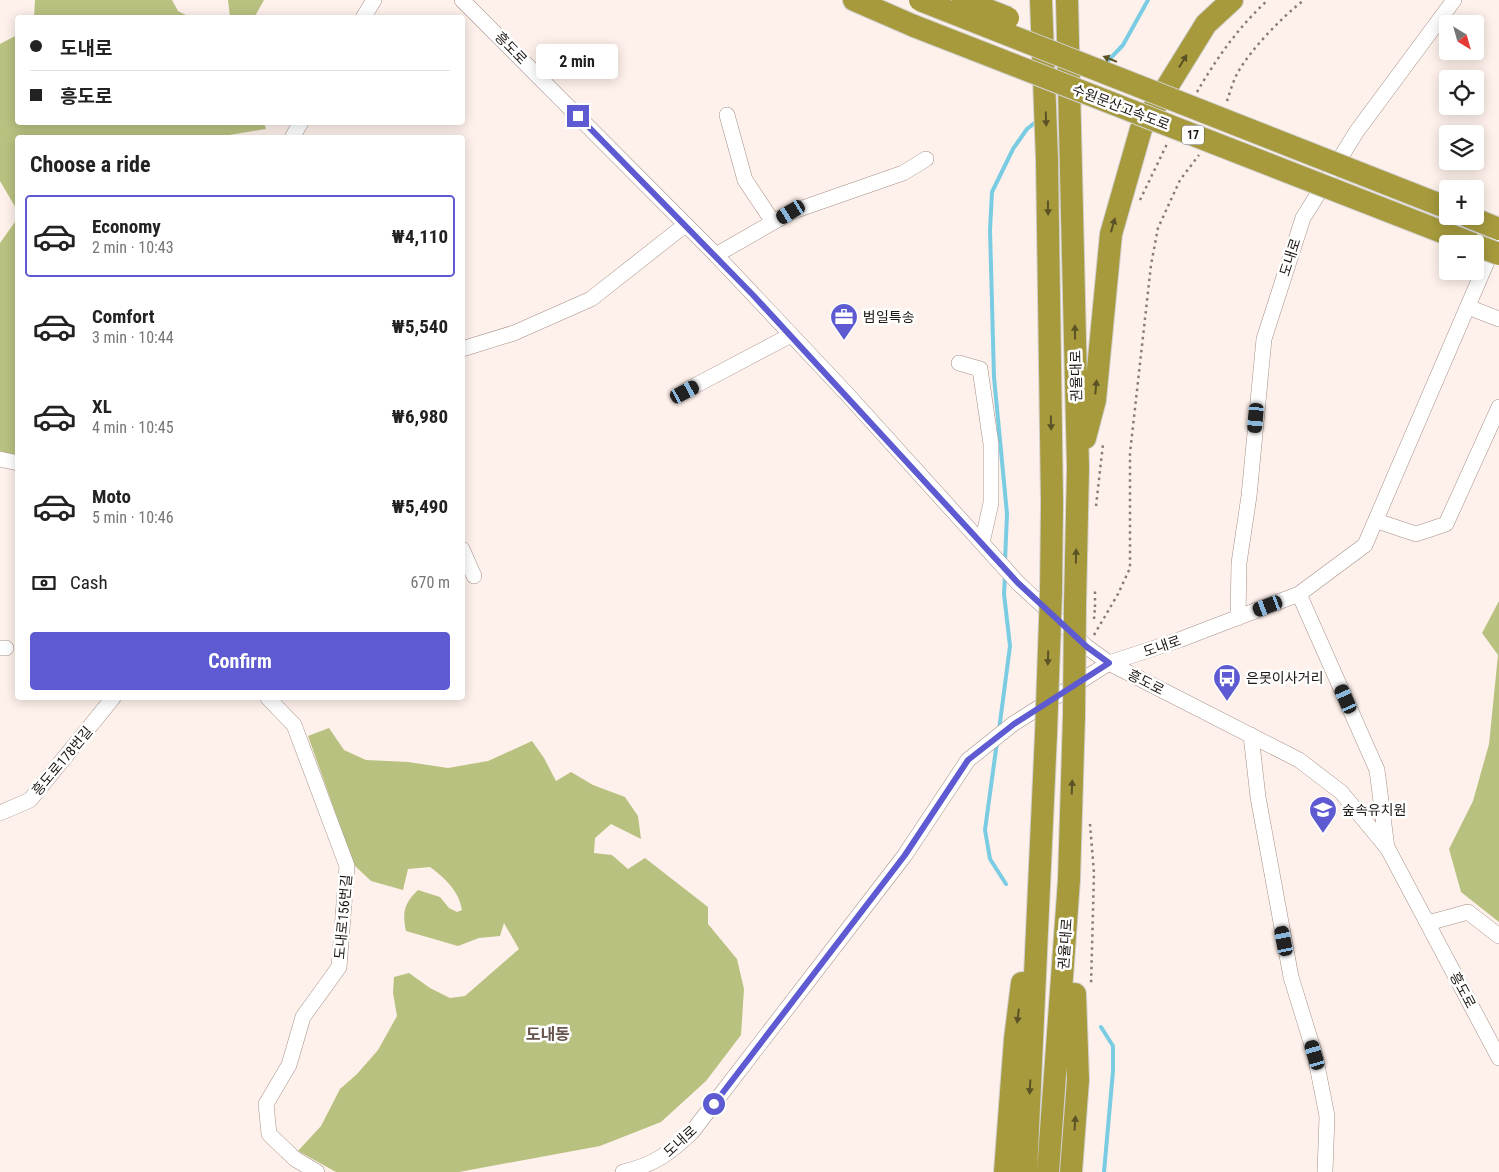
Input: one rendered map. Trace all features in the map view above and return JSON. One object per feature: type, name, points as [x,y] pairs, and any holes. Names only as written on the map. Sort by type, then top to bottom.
[{"type":"highway","name":"수원문산고속도로","points":[[854,0],[914,26],[1451,235]]},
{"type":"highway","name":"수원문산고속도로","points":[[920,0],[1439,204]]},
{"type":"highway","points":[[963,0],[1439,190]]},
{"type":"highway","name":"권율대로","points":[[1026,1172],[1046,734],[1052,531],[1047,160],[1041,0]]},
{"type":"highway","name":"권율대로","points":[[1048,1172],[1071,836],[1074,715],[1085,606],[1078,468],[1072,147],[1067,0]]},
{"type":"highway","points":[[1078,468],[1095,400],[1111,234],[1141,128],[1206,24],[1232,0]]},
{"type":"highway","points":[[1484,209],[1499,215]]},
{"type":"highway","points":[[1484,223],[1499,229]]},
{"type":"highway","name":"수원문산고속도로","points":[[1484,248],[1499,254]]},
{"type":"highway","points":[[1005,1172],[1015,1039],[1042,828]]},
{"type":"highway","points":[[1071,836],[1078,1080],[1071,1172]]},
{"type":"street","points":[[365,15],[374,0]]},
{"type":"street","name":"흥도로","points":[[462,0],[716,256],[1018,583],[1087,647],[1109,663],[1299,760],[1341,792],[1388,849],[1499,1058]]},
{"type":"street","name":"도내로","points":[[1238,618],[1239,563],[1249,496],[1264,339],[1302,218],[1357,131],[1454,0]]},
{"type":"street","points":[[727,115],[745,180],[772,222]]},
{"type":"street","points":[[716,256],[791,212],[903,174],[926,159]]},
{"type":"street","points":[[465,348],[514,334],[591,299],[685,225]]},
{"type":"street","name":"도내로","points":[[623,1172],[642,1168],[668,1154],[692,1132],[905,855],[968,760],[1014,724],[1109,663],[1238,618],[1299,594],[1365,545],[1499,234]]},
{"type":"street","points":[[1468,307],[1499,319]]},
{"type":"street","points":[[685,392],[791,335]]},
{"type":"street","points":[[959,363],[980,369],[991,444],[990,503],[985,546]]},
{"type":"street","points":[[1377,520],[1416,534],[1446,524],[1499,407]]},
{"type":"street","points":[[0,459],[15,462]]},
{"type":"street","points":[[465,556],[474,576]]},
{"type":"street","points":[[1299,594],[1377,770],[1388,849]]},
{"type":"street","name":"흥도로178번길","points":[[0,813],[30,800],[113,700]]},
{"type":"street","name":"도내로156번길","points":[[270,700],[294,725],[347,866],[339,967],[303,1017],[289,1065],[266,1104],[268,1134],[294,1159],[317,1172]]},
{"type":"street","points":[[1250,736],[1258,797],[1291,977],[1315,1055],[1327,1116],[1325,1172]]},
{"type":"street","points":[[1428,923],[1468,912],[1499,936]]},
{"type":"path","points":[[1194,98],[1207,74],[1242,29],[1268,0]]},
{"type":"path","points":[[1224,109],[1238,72],[1272,31],[1304,0]]},
{"type":"path","points":[[1137,207],[1171,137]]},
{"type":"path","points":[[1087,647],[1118,594],[1130,568],[1130,453],[1150,265],[1158,228],[1180,180],[1201,153]]},
{"type":"path","points":[[1096,512],[1104,434]]},
{"type":"path","points":[[1085,606],[1095,588]]},
{"type":"path","points":[[1089,819],[1094,873],[1090,993]]},
{"type":"green space","points":[[35,0],[172,0],[178,11],[186,15],[34,15]]},
{"type":"green space","points":[[228,0],[264,0],[256,15],[230,15]]},
{"type":"green space","points":[[15,36],[15,125],[265,125],[266,129],[229,135],[15,135],[15,207],[0,181],[0,44]]},
{"type":"green space","points":[[15,222],[15,470],[0,466],[0,243]]},
{"type":"green space","points":[[1499,601],[1499,922],[1461,892],[1449,849],[1473,801],[1489,744],[1498,655],[1482,633]]},
{"type":"green space","points":[[329,728],[344,750],[366,760],[408,762],[448,768],[488,761],[532,741],[544,758],[556,781],[571,772],[593,785],[625,797],[638,816],[641,839],[611,824],[595,838],[594,853],[612,855],[628,869],[645,858],[708,907],[708,924],[737,959],[744,989],[741,1035],[706,1081],[661,1122],[600,1146],[459,1172],[336,1172],[298,1151],[321,1126],[340,1089],[357,1074],[378,1050],[397,1016],[393,993],[394,977],[409,973],[430,988],[450,998],[465,996],[519,949],[504,923],[500,936],[479,938],[458,946],[406,931],[405,909],[410,899],[418,890],[440,897],[449,908],[457,912],[462,910],[458,897],[441,876],[430,867],[408,869],[403,890],[371,881],[354,865],[308,736]]},
{"type":"waterway","points":[[1104,65],[1123,45],[1148,0]]},
{"type":"waterway","points":[[1005,561],[1007,514],[994,377],[990,230],[992,192],[1013,149],[1027,129],[1037,121]]},
{"type":"waterway","points":[[999,730],[1010,646],[1004,594],[1005,576]]},
{"type":"waterway","points":[[997,742],[985,830],[990,859],[1006,884]]},
{"type":"waterway","points":[[1101,1027],[1113,1046],[1113,1071],[1104,1172]]},
{"type":"place","name":"범일특송","points":[[844,341]]},
{"type":"place","name":"은못이사거리","points":[[1227,702]]},
{"type":"place","name":"숲속유치원","points":[[1323,834]]},
{"type":"district","name":"도내동","points":[[548,1034]]},
{"type":"route","points":[[578,116],[716,256],[847,394],[1018,583],[1087,647],[1109,663],[1014,724],[968,760],[905,855],[714,1104]]}]
